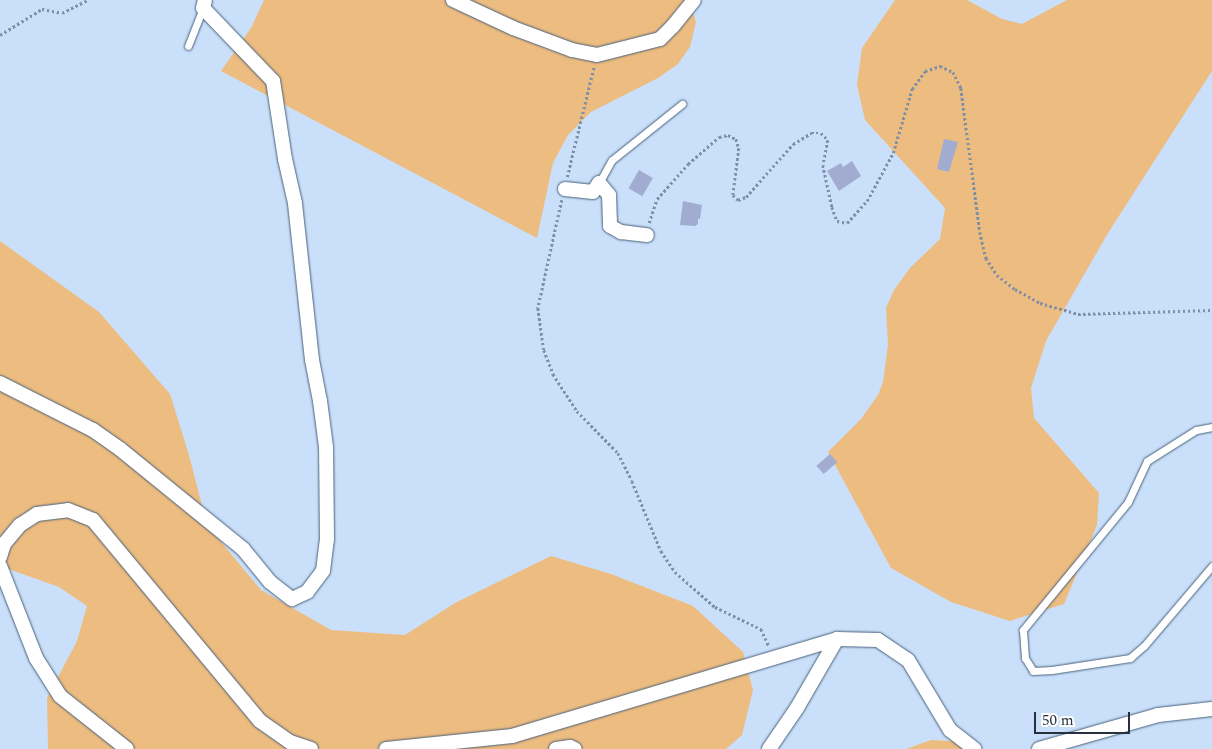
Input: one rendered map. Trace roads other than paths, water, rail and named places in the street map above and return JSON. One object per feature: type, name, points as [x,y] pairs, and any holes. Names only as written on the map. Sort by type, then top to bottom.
[{"type":"street","points":[[453,0],[513,28],[572,50],[597,55],[660,39],[674,26],[694,0]]},
{"type":"street","points":[[0,383],[93,430],[243,549],[270,582],[292,599],[307,592],[323,570],[327,540],[326,447],[312,360],[295,203],[285,159],[273,81],[204,4]]},
{"type":"street","points":[[564,190],[593,192],[599,183],[609,195],[610,226],[621,232],[647,235]]},
{"type":"street","points":[[0,557],[4,544],[20,525],[37,514],[68,510],[93,520],[260,721],[290,742],[311,749]]},
{"type":"street","points":[[0,566],[36,658],[60,696],[127,749]]},
{"type":"street","points":[[769,749],[798,708],[837,639]]},
{"type":"street","points":[[386,749],[512,736],[837,639],[878,640],[908,660],[950,730],[974,749]]},
{"type":"street","points":[[1039,749],[1158,715],[1212,709]]},
{"type":"street","points":[[556,749],[570,747],[576,749]]},
{"type":"lane","points":[[188,46],[204,4]]},
{"type":"lane","points":[[599,183],[612,160],[682,104]]},
{"type":"lane","points":[[1212,428],[1196,430],[1147,461],[1128,502],[1023,630],[1025,658],[1033,671],[1052,670],[1130,658],[1144,646],[1212,566]]}]
